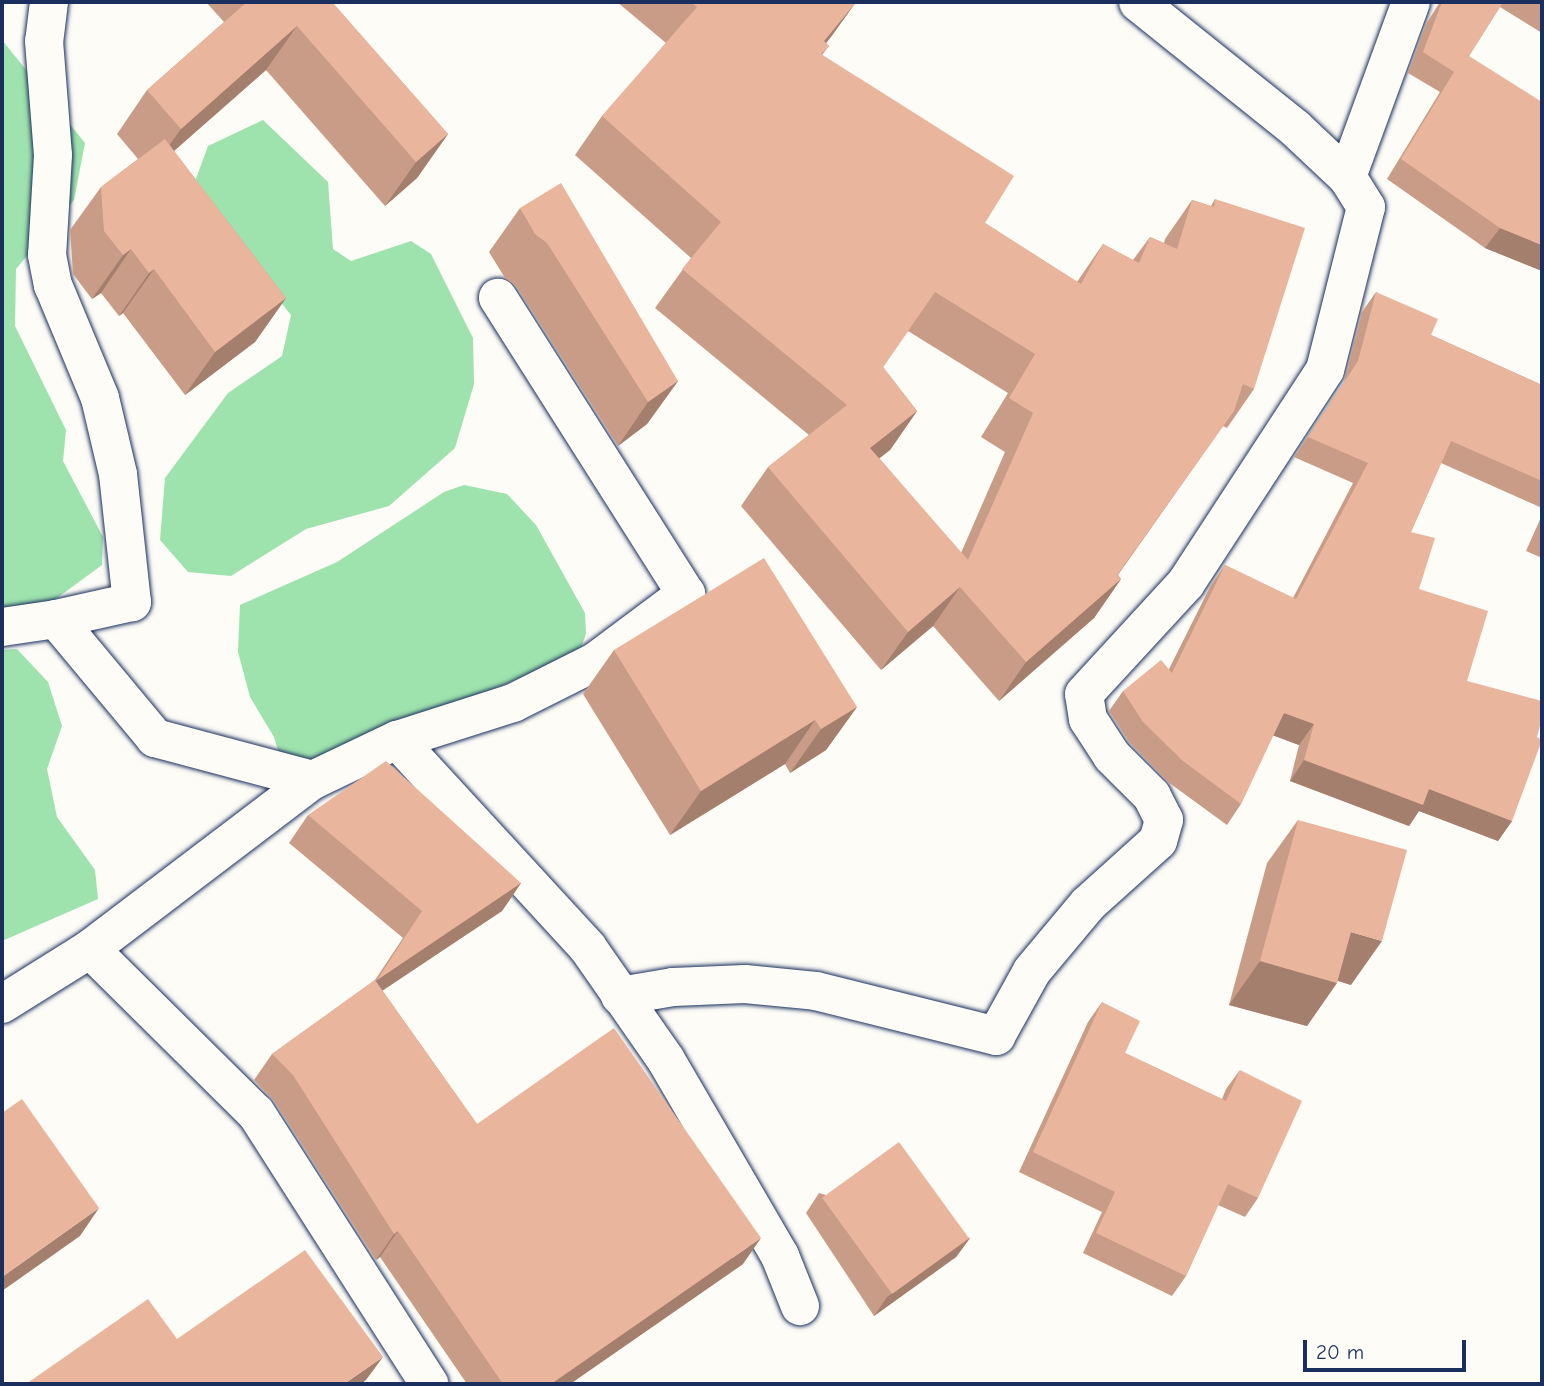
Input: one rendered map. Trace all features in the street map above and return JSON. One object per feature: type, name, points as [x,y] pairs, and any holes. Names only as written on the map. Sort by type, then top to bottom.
[{"type":"street","points":[[2,627],[132,602],[118,474],[100,398],[54,285],[47,255],[53,155],[44,41],[49,2]]},
{"type":"street","points":[[620,996],[673,986],[733,984],[816,990],[996,1036],[1031,971],[1088,904],[1158,841],[1164,820],[1152,796],[1112,757],[1088,719],[1084,694],[1186,583],[1325,370],[1366,207],[1348,177],[1295,128],[1138,2]]},
{"type":"street","points":[[1348,177],[1411,2]]},
{"type":"street","points":[[2,1004],[90,949],[313,780],[397,740],[513,703],[595,662],[686,594],[498,298]]},
{"type":"street","points":[[55,618],[155,738],[313,780]]},
{"type":"street","points":[[397,740],[524,874],[588,948],[686,1094],[780,1256],[800,1306]]},
{"type":"street","points":[[90,949],[256,1113],[429,1384]]},
{"type":"green space","points":[[2,40],[85,143],[74,200],[16,269],[15,326],[66,430],[63,461],[103,537],[102,565],[53,601],[2,618]]},
{"type":"green space","points":[[263,120],[328,182],[333,249],[351,261],[411,241],[431,254],[473,338],[474,384],[455,448],[389,506],[306,529],[231,576],[188,572],[160,540],[165,478],[228,393],[282,356],[291,315],[201,203],[194,184],[208,146]]},
{"type":"green space","points":[[464,485],[507,494],[536,525],[585,613],[586,634],[579,653],[286,777],[274,737],[250,697],[238,652],[240,605],[337,562],[444,492]]},
{"type":"green space","points":[[17,649],[48,682],[62,726],[47,769],[57,817],[95,870],[98,899],[2,941],[2,650]]},
{"type":"building","points":[[247,2],[332,2],[448,134],[416,162],[297,26],[181,129],[147,90]]},
{"type":"building","points":[[691,2],[856,2],[824,41],[829,46],[821,54],[1014,176],[985,223],[1081,284],[1103,244],[1139,263],[1150,237],[1177,249],[1192,200],[1214,207],[1215,199],[1305,228],[1254,389],[1243,384],[1234,411],[1117,575],[1121,579],[1026,662],[960,587],[908,632],[768,467],[847,405],[682,269],[721,222],[602,116],[697,7]],"holes":[[[935,292],[1035,354],[1009,398],[1033,413],[968,560],[870,448],[917,411],[883,367]]]},
{"type":"building","points":[[1442,2],[1503,2],[1469,56],[1542,102],[1542,245],[1500,228],[1401,159],[1454,72],[1423,52]]},
{"type":"building","points":[[165,139],[286,298],[215,352],[154,269],[149,273],[131,249],[123,255],[104,231],[101,187]]},
{"type":"building","points":[[561,183],[678,381],[648,402],[547,243],[535,234],[520,208]]},
{"type":"building","points":[[1376,292],[1438,319],[1431,335],[1542,385],[1542,481],[1451,441],[1411,532],[1435,538],[1419,589],[1488,611],[1467,681],[1542,701],[1542,718],[1537,737],[1542,740],[1512,821],[1429,789],[1423,805],[1304,760],[1314,724],[1284,713],[1241,804],[1183,761],[1143,722],[1123,691],[1161,660],[1172,673],[1225,565],[1296,599],[1368,463],[1308,437],[1358,361]]},
{"type":"building","points":[[764,558],[857,707],[821,729],[815,720],[701,791],[614,650]]},
{"type":"building","points":[[386,761],[521,883],[377,980],[422,911],[308,815]]},
{"type":"building","points":[[1298,820],[1407,850],[1382,941],[1351,932],[1337,983],[1260,961]]},
{"type":"building","points":[[375,980],[477,1124],[614,1028],[761,1238],[551,1384],[503,1384],[398,1231],[394,1234],[293,1075],[272,1054]]},
{"type":"building","points":[[1102,1002],[1140,1021],[1125,1053],[1226,1101],[1240,1070],[1302,1101],[1258,1198],[1228,1184],[1186,1276],[1096,1233],[1115,1192],[1033,1152]]},
{"type":"building","points":[[22,1099],[99,1208],[2,1277],[2,1113]]},
{"type":"building","points":[[899,1142],[969,1238],[892,1294],[822,1198]]},
{"type":"building","points":[[305,1250],[383,1357],[344,1384],[26,1384],[148,1299],[177,1339]]}]
